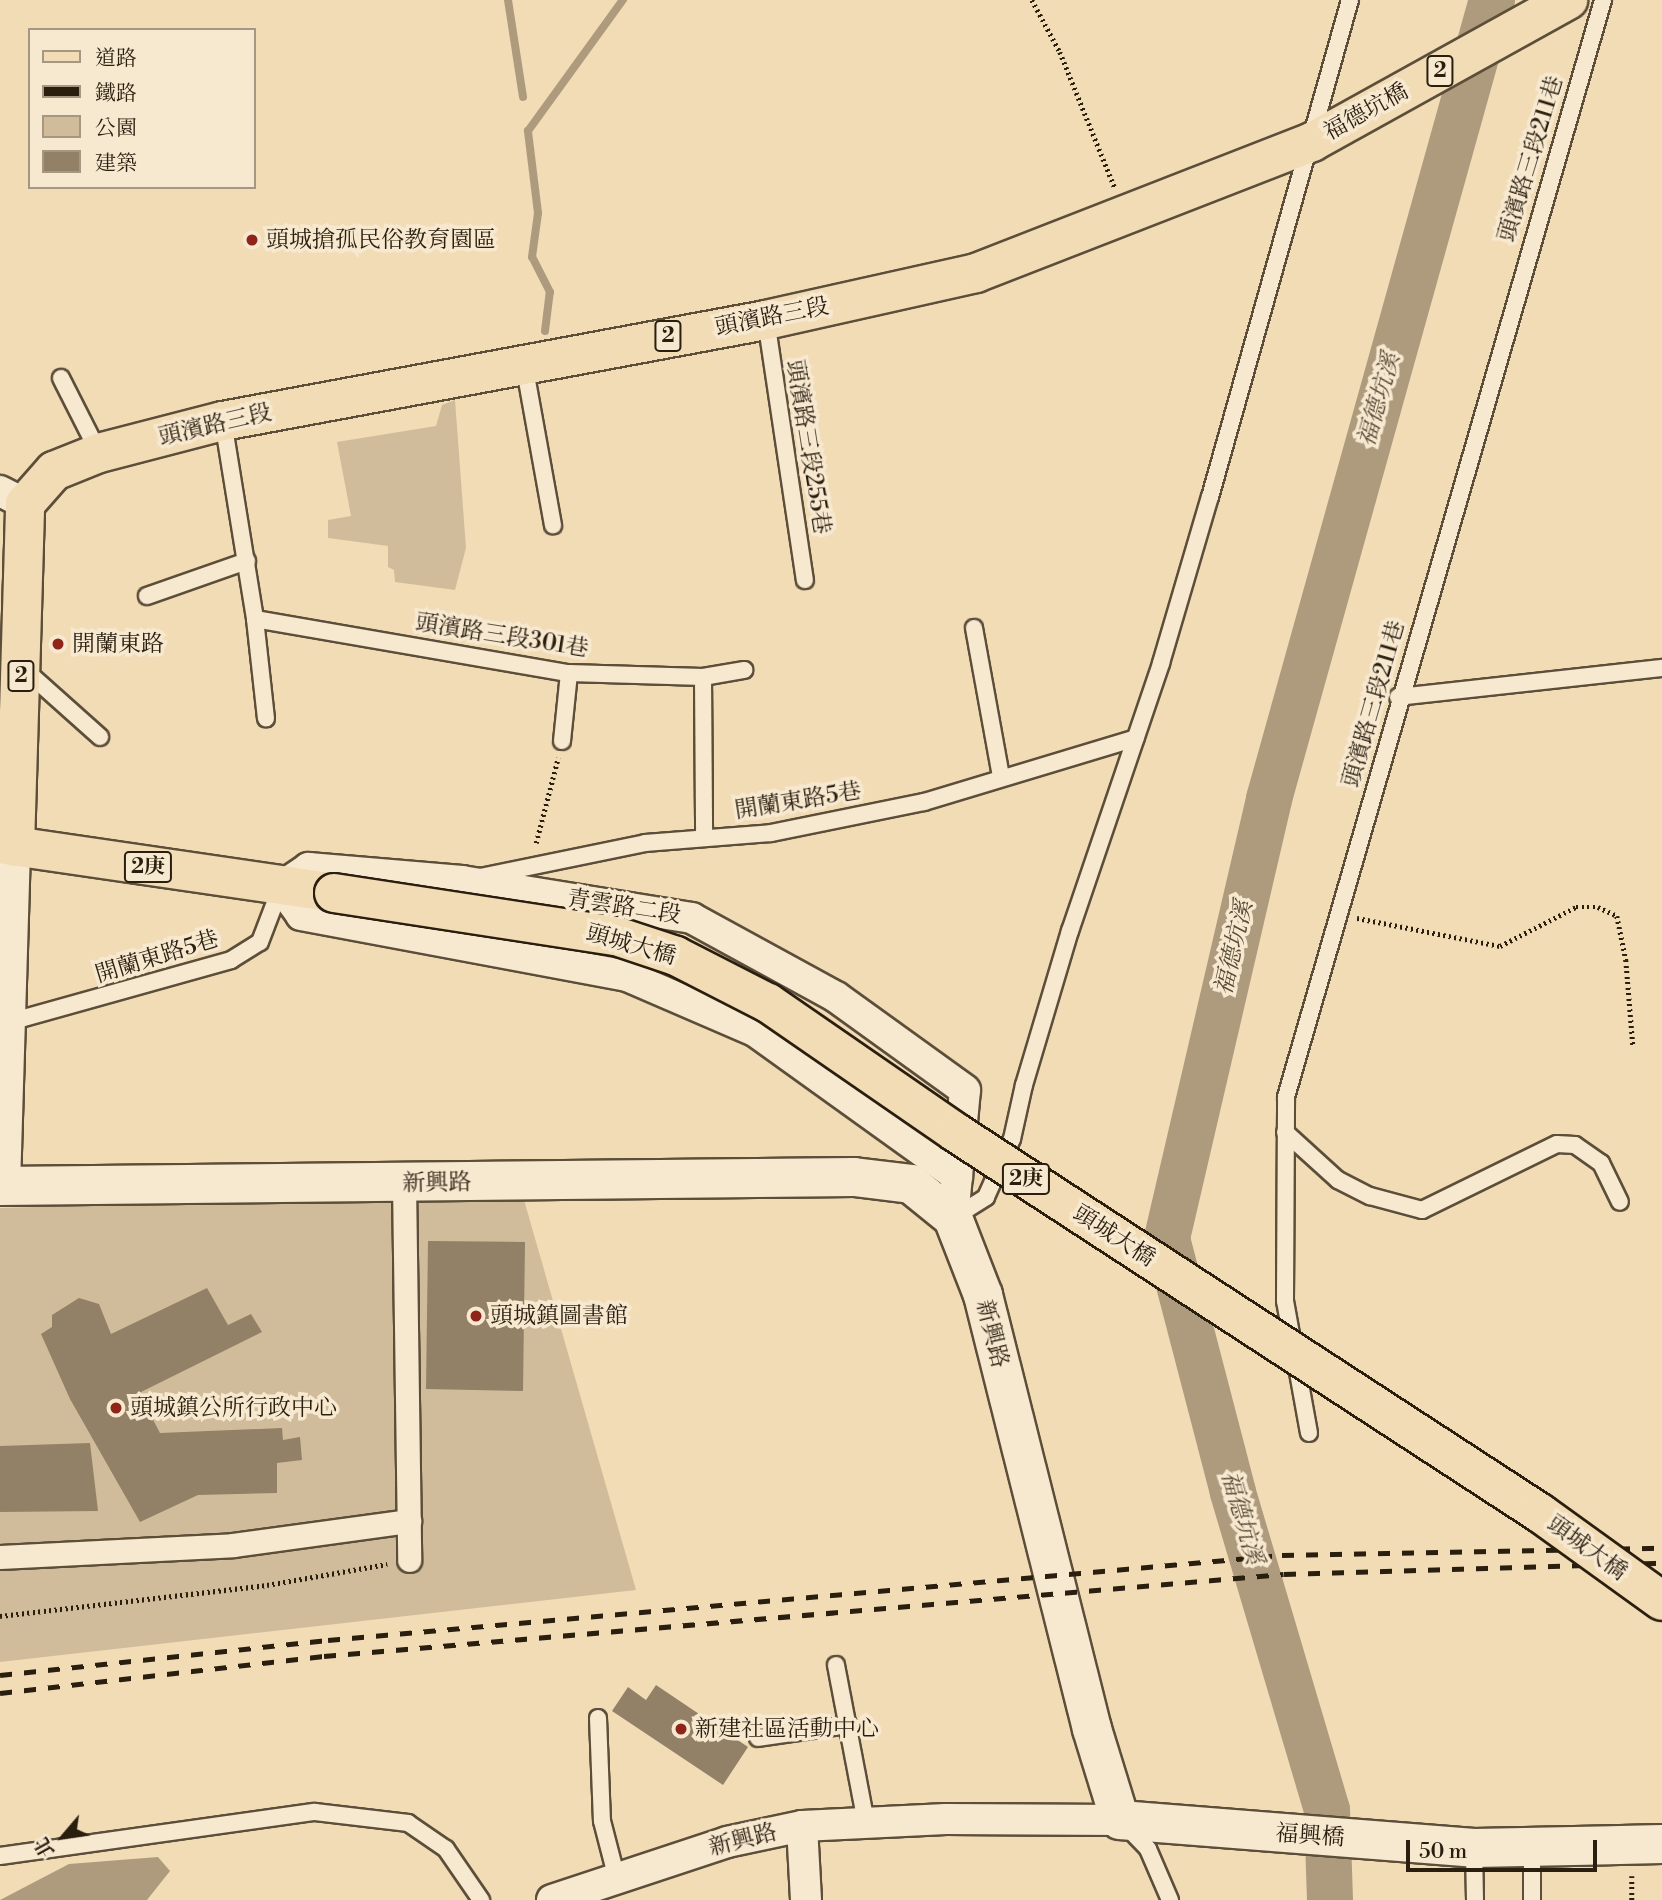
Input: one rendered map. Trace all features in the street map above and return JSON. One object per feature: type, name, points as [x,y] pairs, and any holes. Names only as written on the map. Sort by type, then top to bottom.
[{"type":"main road","name":"福德坑橋","points":[[1312,142],[1568,0]]},
{"type":"main road","name":"頭濱路三段","points":[[12,498],[54,471],[99,453],[223,421],[766,320],[943,283],[1125,218],[1312,142]]},
{"type":"main road","name":"2","points":[[7,845],[21,666],[12,498]]},
{"type":"main road","name":"2庚","points":[[7,845],[281,887]]},
{"type":"main road","name":"頭城大橋","points":[[281,887],[616,936],[677,956],[768,1003],[967,1140],[1540,1513],[1662,1601]]},
{"type":"street","points":[[3,1186],[7,845]]},
{"type":"street","name":"青雲路二段","points":[[281,887],[309,868],[462,881],[692,918],[836,997],[965,1090],[953,1218]]},
{"type":"street","points":[[281,887],[300,915],[627,976],[653,987],[755,1031],[957,1176]]},
{"type":"street","name":"新興路","points":[[3,1186],[854,1177],[911,1184],[953,1218],[983,1295],[1092,1728],[1120,1820],[802,1826],[727,1842],[552,1900]]},
{"type":"street","points":[[404,1183],[409,1560]]},
{"type":"street","points":[[0,1557],[233,1545],[409,1521]]},
{"type":"street","name":"福興橋","points":[[1120,1820],[1179,1827],[1457,1846]]},
{"type":"street","points":[[802,1826],[806,1900]]},
{"type":"street","points":[[1457,1846],[1662,1844]]},
{"type":"lane","points":[[953,1218],[986,1198],[1012,1139],[1066,944],[1136,738],[1312,142],[1350,0]]},
{"type":"lane","name":"頭濱路三段211巷","points":[[1309,1433],[1285,1301],[1286,1097],[1340,912],[1398,697],[1603,0]]},
{"type":"lane","name":"頭濱路三段255巷","points":[[766,320],[805,580]]},
{"type":"lane","points":[[524,364],[552,525]]},
{"type":"lane","points":[[61,378],[99,453]]},
{"type":"lane","points":[[223,421],[247,561],[266,718]]},
{"type":"lane","points":[[147,596],[247,561]]},
{"type":"lane","name":"頭濱路三段301巷","points":[[255,619],[569,673],[703,677],[744,670]]},
{"type":"lane","points":[[974,628],[1001,777]]},
{"type":"lane","points":[[21,666],[100,737]]},
{"type":"lane","points":[[1398,697],[1662,667]]},
{"type":"lane","points":[[562,741],[569,673]]},
{"type":"lane","points":[[703,677],[704,838]]},
{"type":"lane","name":"開蘭東路5巷","points":[[462,881],[645,843],[771,833],[899,807],[1136,738]]},
{"type":"lane","name":"開蘭東路5巷","points":[[3,1023],[231,960],[260,942],[281,887]]},
{"type":"lane","points":[[1285,1132],[1338,1180],[1370,1196],[1422,1210],[1557,1144],[1575,1144],[1601,1163],[1620,1202]]},
{"type":"lane","points":[[836,1665],[866,1823]]},
{"type":"lane","points":[[598,1718],[602,1821],[617,1879]]},
{"type":"lane","points":[[758,1738],[848,1725]]},
{"type":"lane","points":[[0,1856],[315,1812],[408,1823],[446,1849],[481,1900]]},
{"type":"lane","points":[[1120,1820],[1148,1849],[1170,1900]]},
{"type":"lane","points":[[1532,1844],[1532,1900]]},
{"type":"lane","points":[[1457,1846],[1475,1900]]},
{"type":"path","points":[[1032,0],[1095,132],[1125,218]]},
{"type":"path","points":[[531,848],[540,840],[562,741]]},
{"type":"path","points":[[1340,912],[1500,946],[1576,907],[1598,906],[1617,916],[1626,960],[1633,1045]]},
{"type":"path","points":[[0,1616],[267,1585],[409,1560]]},
{"type":"green space","points":[[455,400],[466,548],[455,590],[395,582],[394,570],[388,567],[388,546],[328,538],[328,520],[351,516],[337,442],[436,426],[442,405]]},
{"type":"green space","points":[[522,1193],[636,1590],[0,1662],[0,1208]]},
{"type":"shaded area","points":[[158,1857],[170,1871],[147,1900],[0,1900],[69,1864]]},
{"type":"building","name":"頭城鎮圖書館","points":[[428,1241],[525,1242],[523,1391],[426,1389]]},
{"type":"building","name":"頭城鎮公所行政中心","points":[[207,1288],[228,1325],[251,1314],[262,1332],[139,1393],[160,1433],[282,1428],[283,1440],[300,1437],[302,1460],[277,1463],[277,1493],[198,1495],[140,1522],[70,1399],[41,1334],[52,1327],[52,1315],[79,1298],[99,1304],[111,1334]]},
{"type":"building","points":[[90,1443],[98,1511],[0,1512],[0,1446]]},
{"type":"building","name":"新建社區活動中心","points":[[656,1685],[748,1747],[723,1785],[612,1711],[628,1687],[646,1700]]},
{"type":"waterway","points":[[508,0],[523,97]]},
{"type":"waterway","points":[[545,331],[550,292],[532,257],[538,213],[528,131],[623,0]]},
{"type":"waterway","name":"福德坑溪","points":[[1330,1900],[1327,1810],[1233,1492],[1167,1238],[1269,799],[1492,0]]},
{"type":"railway","points":[[0,1675],[328,1640],[1282,1555],[1662,1548]]},
{"type":"railway","points":[[0,1693],[324,1656],[1284,1574],[1662,1563]]},
{"type":"place","name":"頭城搶孤民俗教育園區","points":[[252,240]]},
{"type":"place","name":"開蘭東路","points":[[58,644]]},
{"type":"place","name":"頭城鎮圖書館","points":[[476,1316]]},
{"type":"place","name":"頭城鎮公所行政中心","points":[[116,1408]]},
{"type":"place","name":"新建社區活動中心","points":[[681,1729]]}]
